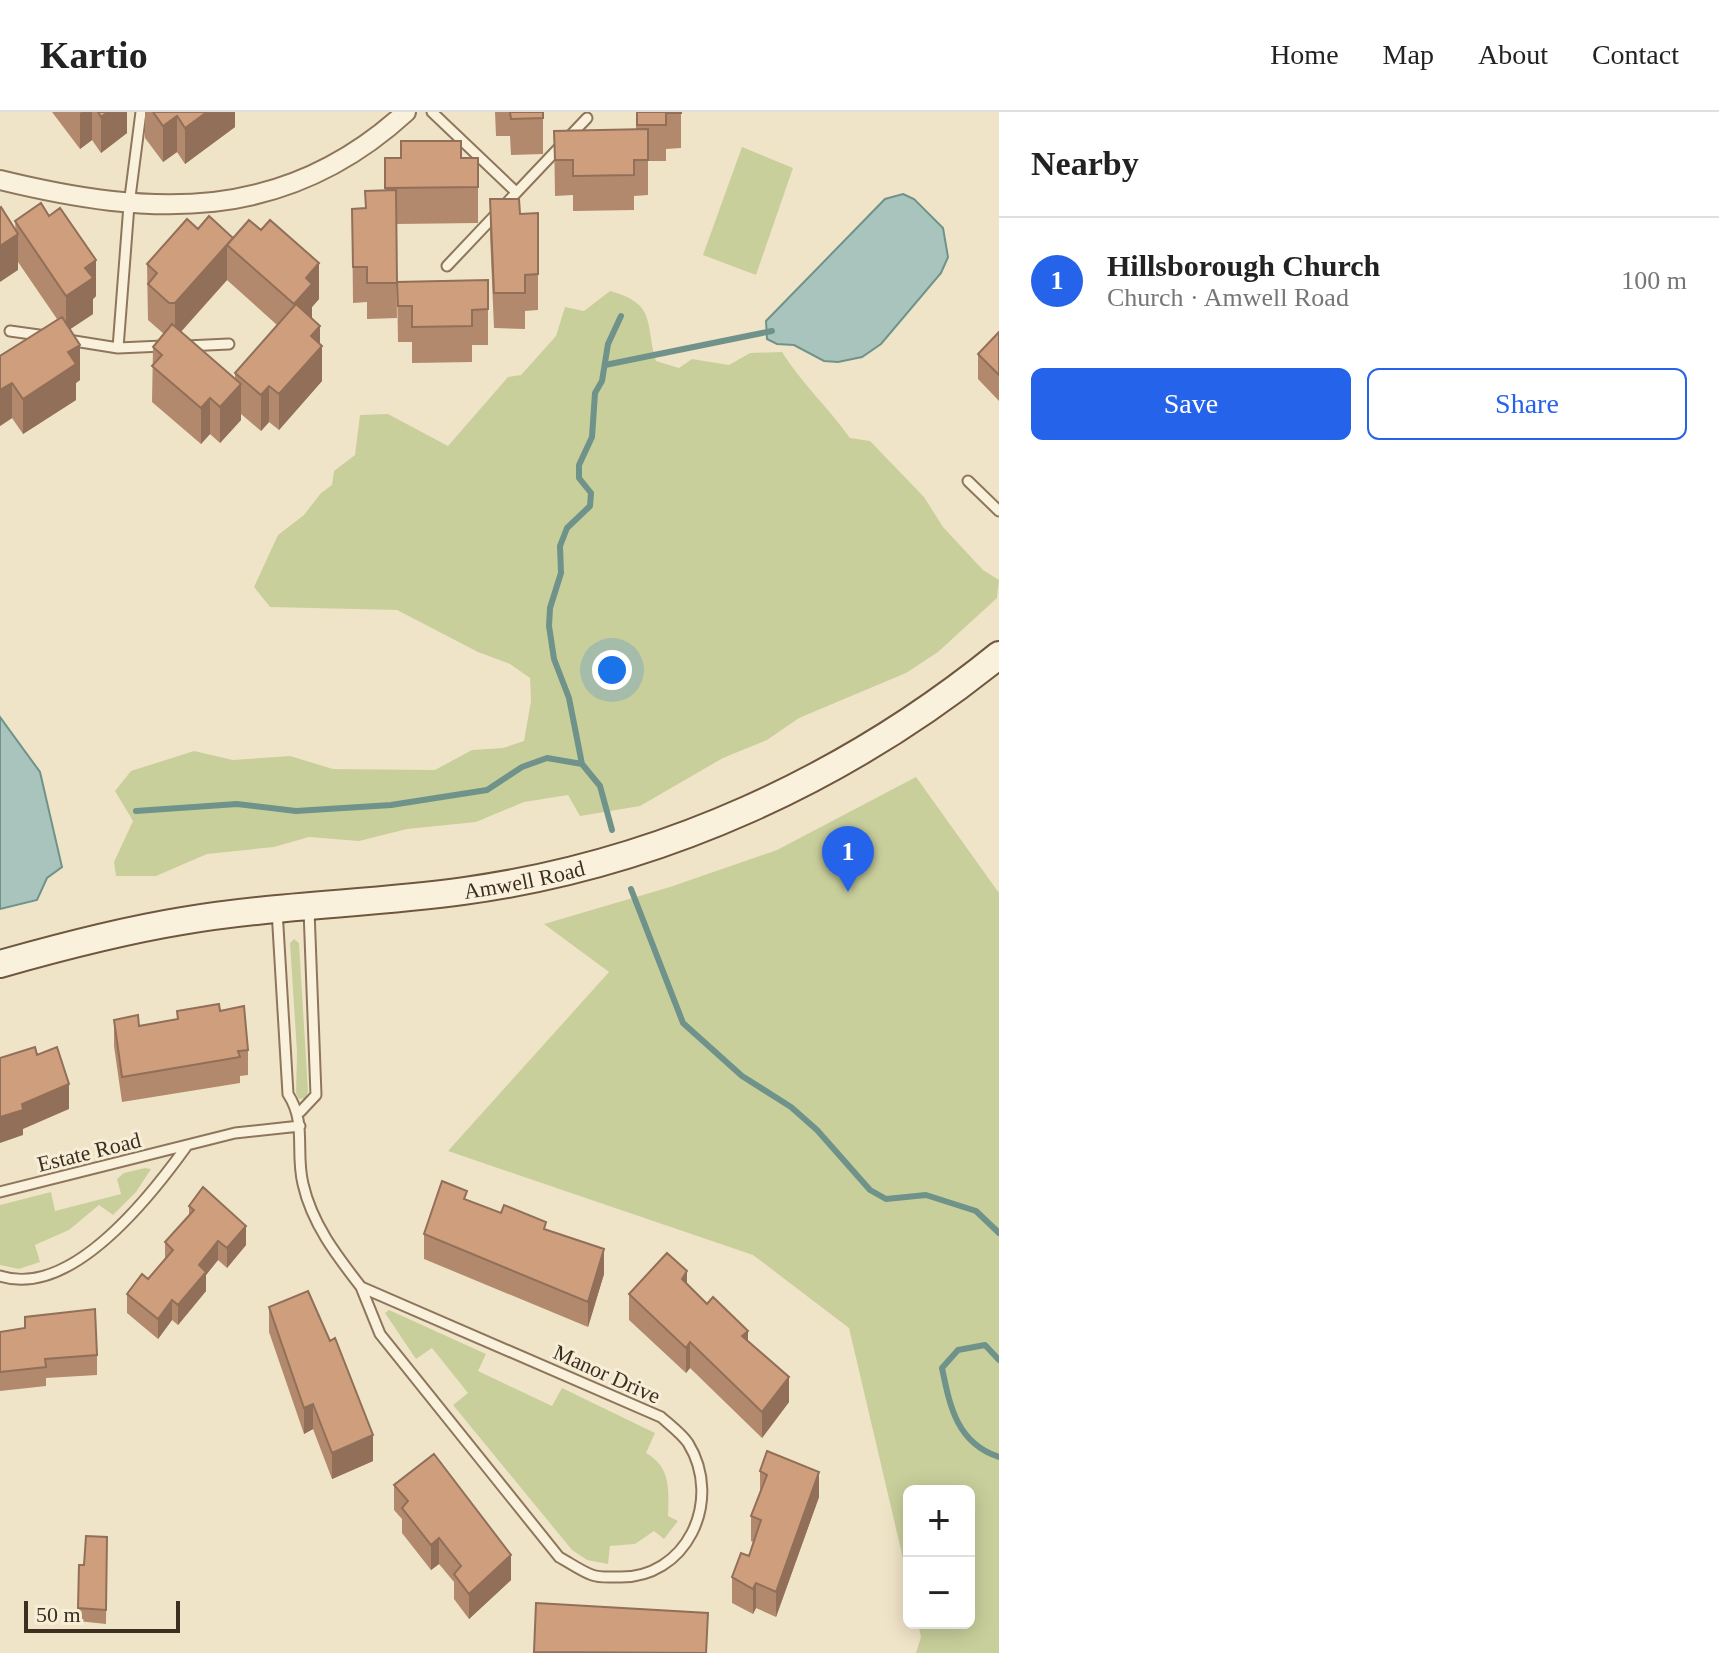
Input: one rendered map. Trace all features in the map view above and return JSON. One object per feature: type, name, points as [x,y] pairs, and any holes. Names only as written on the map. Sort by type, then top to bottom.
[{"type":"main road","name":"Amwell Road","points":[[0,964],[151,927],[277,908],[465,891],[556,874],[658,846],[774,798],[849,760],[919,716],[999,655]]},
{"type":"street","points":[[0,180],[129,205],[224,201],[283,187],[345,159],[406,112]]},
{"type":"lane","points":[[118,348],[129,205],[141,112]]},
{"type":"lane","points":[[432,112],[516,192]]},
{"type":"lane","points":[[447,266],[587,118]]},
{"type":"lane","points":[[10,331],[118,348],[229,344]]},
{"type":"lane","points":[[968,481],[999,511]]},
{"type":"lane","name":"Manor Drive","points":[[300,1112],[316,1095],[309,906]]},
{"type":"lane","name":"Manor Drive","points":[[277,908],[288,1094],[300,1112],[302,1183],[316,1220],[334,1252],[361,1287],[380,1334],[559,1557],[594,1576],[631,1578],[649,1574],[674,1558],[693,1536],[701,1510],[701,1478],[688,1443],[661,1417],[361,1287]]},
{"type":"lane","name":"Estate Road","points":[[0,1192],[235,1133],[300,1126]]},
{"type":"lane","name":"Estate Road","points":[[0,1276],[15,1281],[52,1273],[78,1260],[107,1238],[157,1188],[186,1147]]},
{"type":"green space","points":[[742,147],[793,168],[756,275],[703,255]]},
{"type":"green space","points":[[610,291],[625,296],[642,309],[656,361],[679,368],[692,359],[729,365],[750,353],[782,352],[850,438],[870,441],[924,497],[943,527],[983,570],[999,580],[997,598],[938,652],[906,673],[799,718],[767,740],[723,758],[640,806],[580,816],[568,795],[524,802],[476,822],[407,829],[359,841],[309,837],[274,847],[207,854],[156,876],[116,876],[114,862],[133,821],[115,791],[131,771],[194,751],[233,760],[290,756],[333,769],[435,770],[472,750],[503,748],[524,741],[531,701],[530,678],[510,664],[478,652],[397,610],[270,607],[254,587],[278,535],[304,515],[321,493],[332,485],[334,471],[355,455],[360,415],[388,414],[448,446],[508,377],[521,375],[556,336],[565,307],[584,311]]},
{"type":"green space","points":[[916,777],[999,893],[999,1653],[916,1653],[921,1637],[919,1629],[975,1629],[975,1485],[903,1485],[903,1558],[849,1328],[753,1255],[448,1151],[609,972],[544,924],[670,887],[777,850]]},
{"type":"green space","points":[[294,939],[299,943],[308,1091],[306,1098],[299,1099],[296,1093],[297,1052],[290,943]]},
{"type":"green space","points":[[151,1169],[136,1192],[113,1215],[99,1205],[69,1230],[35,1245],[40,1262],[19,1269],[0,1265],[0,1205],[51,1192],[55,1211],[121,1194],[117,1179],[124,1173]]},
{"type":"green space","points":[[389,1310],[486,1354],[478,1371],[552,1406],[562,1388],[655,1433],[646,1453],[664,1472],[668,1488],[668,1516],[678,1521],[664,1539],[654,1531],[635,1544],[610,1546],[608,1564],[587,1560],[572,1550],[453,1405],[468,1393],[432,1348],[416,1359],[385,1313]]},
{"type":"water","points":[[903,194],[914,199],[943,228],[948,257],[941,273],[881,344],[862,357],[838,362],[824,361],[794,345],[777,344],[767,339],[766,321],[885,199]]},
{"type":"water","points":[[0,717],[40,772],[62,867],[47,878],[37,900],[0,909]]},
{"type":"building","points":[[153,112],[207,112],[185,128],[177,116],[163,126]]},
{"type":"building","points":[[510,112],[543,112],[543,118],[511,119]]},
{"type":"building","points":[[637,112],[681,113],[666,113],[666,125],[637,125]]},
{"type":"building","points":[[648,129],[648,160],[634,160],[634,175],[573,176],[573,160],[555,160],[554,131]]},
{"type":"building","points":[[401,141],[461,141],[461,158],[478,158],[478,187],[385,188],[385,158],[401,158]]},
{"type":"building","points":[[396,190],[397,283],[367,283],[367,267],[353,267],[352,209],[366,208],[365,191]]},
{"type":"building","points":[[490,199],[519,199],[520,214],[538,213],[538,274],[525,275],[525,293],[494,293]]},
{"type":"building","points":[[41,203],[49,216],[60,208],[96,260],[85,268],[93,278],[66,296],[15,221]]},
{"type":"building","points":[[0,208],[18,234],[0,246]]},
{"type":"building","points":[[209,216],[233,238],[175,303],[169,303],[148,284],[157,273],[147,264],[187,219],[198,229]]},
{"type":"building","points":[[249,220],[261,230],[270,220],[319,263],[306,278],[312,284],[294,304],[227,245]]},
{"type":"building","points":[[488,280],[488,309],[472,310],[472,326],[412,327],[412,306],[398,306],[397,282]]},
{"type":"building","points":[[296,304],[320,326],[311,336],[322,346],[279,394],[269,386],[261,395],[235,373]]},
{"type":"building","points":[[62,317],[80,345],[68,352],[76,364],[23,399],[12,383],[0,390],[0,356]]},
{"type":"building","points":[[172,324],[241,384],[220,407],[210,398],[201,408],[152,366],[162,355],[153,347]]},
{"type":"building","points":[[999,332],[999,375],[978,354]]},
{"type":"building","points":[[219,1004],[220,1011],[244,1006],[248,1050],[238,1051],[240,1057],[122,1077],[114,1020],[138,1015],[139,1026],[178,1019],[177,1011]]},
{"type":"building","points":[[35,1047],[37,1055],[57,1047],[69,1084],[22,1104],[23,1110],[0,1117],[0,1058]]},
{"type":"building","points":[[442,1181],[467,1191],[464,1199],[501,1213],[504,1205],[546,1222],[544,1229],[604,1249],[588,1302],[424,1234]]},
{"type":"building","points":[[203,1187],[246,1226],[227,1248],[218,1241],[199,1265],[206,1272],[178,1305],[172,1300],[158,1319],[127,1294],[142,1274],[148,1279],[173,1250],[165,1242],[194,1210],[189,1206]]},
{"type":"building","points":[[667,1253],[687,1271],[682,1279],[707,1304],[713,1297],[748,1331],[742,1336],[789,1377],[762,1412],[690,1342],[686,1348],[629,1294]]},
{"type":"building","points":[[308,1291],[330,1341],[335,1338],[373,1435],[332,1453],[313,1404],[304,1408],[269,1307]]},
{"type":"building","points":[[95,1309],[97,1355],[45,1359],[46,1367],[0,1372],[0,1332],[25,1328],[25,1317]]},
{"type":"building","points":[[767,1451],[819,1472],[776,1592],[756,1583],[753,1589],[732,1577],[741,1553],[749,1556],[761,1520],[751,1516],[767,1475],[760,1471]]},
{"type":"building","points":[[434,1454],[511,1555],[469,1594],[454,1574],[461,1566],[439,1538],[431,1545],[402,1508],[408,1501],[394,1485]]},
{"type":"building","points":[[86,1536],[107,1537],[106,1610],[78,1608],[79,1565],[84,1565]]},
{"type":"building","points":[[536,1603],[708,1613],[706,1653],[534,1652]]},
{"type":"waterway","points":[[582,764],[569,698],[554,659],[549,626],[550,608],[561,573],[560,546],[567,528],[590,506],[591,493],[579,478],[579,465],[592,437],[595,393],[602,381],[608,344],[621,316]]},
{"type":"waterway","points":[[605,365],[772,331]]},
{"type":"waterway","points":[[136,811],[237,804],[296,811],[391,805],[487,790],[522,767],[547,758],[582,764],[600,786],[612,830]]},
{"type":"waterway","points":[[631,889],[683,1023],[742,1076],[791,1107],[817,1130],[870,1190],[886,1199],[926,1195],[976,1211],[999,1233]]},
{"type":"waterway","points":[[999,1360],[985,1345],[958,1350],[942,1368],[952,1410],[965,1433],[985,1451],[999,1457]]},
{"type":"place","name":"Hillsborough Church","points":[[848,892]]}]
